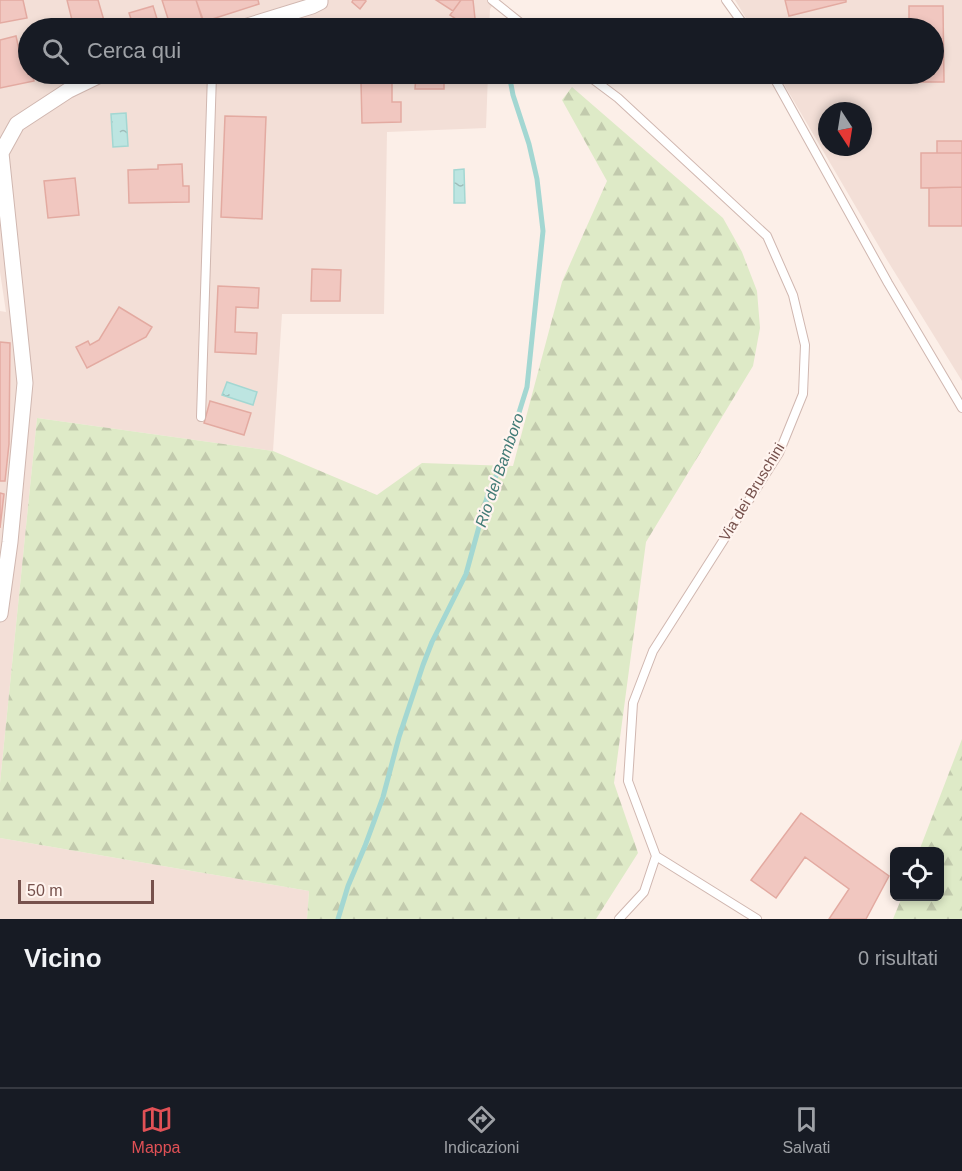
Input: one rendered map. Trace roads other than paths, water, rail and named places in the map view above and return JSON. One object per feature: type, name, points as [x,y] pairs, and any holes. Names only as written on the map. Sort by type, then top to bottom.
[{"type":"street","points":[[273,18],[312,6],[320,0]]},
{"type":"street","points":[[0,614],[10,542],[25,383],[1,153],[17,124],[81,84]]},
{"type":"lane","points":[[492,0],[514,18]]},
{"type":"lane","points":[[726,0],[739,18]]},
{"type":"lane","points":[[201,417],[212,84]]},
{"type":"lane","name":"Via dei Bruschini","points":[[599,84],[618,98],[767,236],[794,295],[805,345],[803,394],[779,453],[653,651],[633,703],[628,781],[656,856]]},
{"type":"lane","points":[[778,84],[888,283],[962,408]]},
{"type":"lane","points":[[619,919],[644,892],[656,856],[757,919]]},
{"type":"water","points":[[126,113],[128,146],[113,147],[111,114]]},
{"type":"water","points":[[464,169],[465,203],[454,203],[454,170]]},
{"type":"water","points":[[227,382],[257,392],[253,405],[222,395]]},
{"type":"waterway","name":"Rio del Bamboro","points":[[338,919],[348,886],[383,797],[399,737],[423,665],[466,574],[488,494],[506,454],[527,387],[543,231],[537,179],[511,84]]}]
